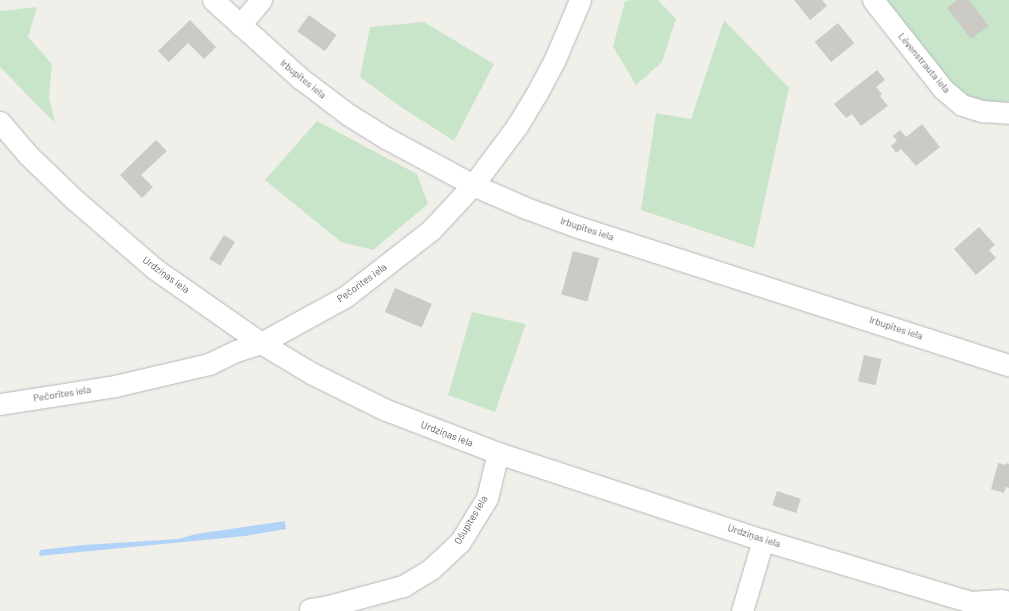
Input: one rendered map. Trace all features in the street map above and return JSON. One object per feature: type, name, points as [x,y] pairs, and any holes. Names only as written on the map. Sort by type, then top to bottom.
[{"type":"street","name":"Irbupītes iela","points":[[213,0],[300,78],[349,115],[386,138],[473,185],[526,208],[578,227],[842,310],[1009,365]]},
{"type":"street","points":[[240,25],[261,0]]},
{"type":"street","name":"Pečorītes iela","points":[[0,404],[115,386],[176,373],[209,364],[236,351],[261,342],[345,297],[430,230],[473,185],[517,126],[537,93],[555,59],[580,0]]},
{"type":"street","name":"Lēvenstrauta iela","points":[[873,0],[943,88],[962,105],[982,111],[1009,113]]},
{"type":"street","name":"Urdziņas iela","points":[[0,122],[28,155],[70,195],[155,269],[261,342],[311,373],[386,410],[498,453],[763,540],[978,607],[1001,600],[1009,602]]},
{"type":"street","name":"Ošupītes iela","points":[[323,609],[403,586],[431,570],[460,542],[487,498],[498,453]]},
{"type":"street","points":[[742,611],[763,540]]},
{"type":"green space","points":[[658,0],[676,19],[662,62],[636,85],[613,47],[625,1]]},
{"type":"green space","points":[[885,0],[1009,0],[1009,101],[1004,104],[972,100],[953,86]]},
{"type":"green space","points":[[37,7],[28,37],[52,64],[49,98],[55,123],[0,67],[0,11]]},
{"type":"green space","points":[[724,20],[789,88],[754,248],[641,210],[656,113],[691,119]]},
{"type":"green space","points":[[424,22],[494,64],[454,141],[401,107],[360,77],[370,27]]},
{"type":"green space","points":[[317,121],[417,174],[428,204],[373,250],[341,242],[265,180]]},
{"type":"green space","points":[[472,312],[526,324],[495,412],[448,395]]},
{"type":"water","points":[[285,521],[286,529],[245,536],[39,556],[40,550],[84,545],[178,539],[196,534]]},
{"type":"building","points":[[794,0],[822,0],[827,6],[810,20]]},
{"type":"building","points":[[957,0],[969,0],[989,26],[971,39],[947,8]]},
{"type":"building","points":[[309,15],[337,35],[325,51],[297,31]]},
{"type":"building","points":[[190,20],[216,47],[204,59],[188,43],[169,62],[158,51]]},
{"type":"building","points":[[838,23],[854,43],[831,62],[815,42]]},
{"type":"building","points":[[877,70],[885,80],[876,87],[882,94],[880,96],[888,106],[861,126],[852,114],[846,118],[834,104]]},
{"type":"building","points":[[922,124],[940,147],[916,166],[901,149],[896,153],[891,146],[897,141],[893,136],[900,130],[906,137]]},
{"type":"building","points":[[156,140],[167,151],[141,175],[153,187],[142,198],[120,175]]},
{"type":"building","points":[[979,227],[995,245],[989,250],[996,258],[976,275],[954,249]]},
{"type":"building","points":[[224,235],[235,242],[220,266],[209,259]]},
{"type":"building","points":[[573,251],[599,258],[587,301],[561,294]]},
{"type":"building","points":[[395,288],[432,304],[422,328],[385,312]]},
{"type":"building","points":[[864,355],[882,359],[875,385],[858,381]]},
{"type":"building","points":[[998,463],[1006,465],[1006,463],[1009,464],[1009,488],[1006,487],[1004,493],[991,489]]},
{"type":"building","points":[[777,491],[801,499],[796,513],[772,505]]}]
